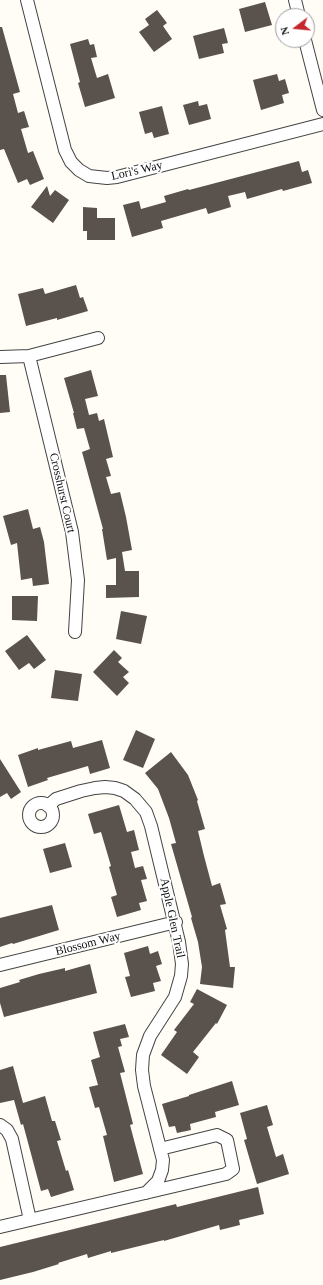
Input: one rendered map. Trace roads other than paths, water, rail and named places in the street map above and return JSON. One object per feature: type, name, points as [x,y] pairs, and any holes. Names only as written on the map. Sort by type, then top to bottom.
[{"type":"street","name":"Lori's Way","points":[[27,0],[65,150],[70,162],[89,176],[107,178],[117,177],[323,124]]},
{"type":"street","points":[[307,48],[323,110]]},
{"type":"street","points":[[0,356],[29,356],[98,338]]},
{"type":"street","name":"Crosshurst Court","points":[[29,356],[72,532],[78,580],[75,632]]},
{"type":"street","name":"Apple Glen Trail","points":[[48,806],[56,799],[95,788],[105,787],[124,791],[135,798],[146,812],[175,923],[181,956],[181,976],[175,997],[150,1036],[143,1055],[142,1070],[144,1086],[163,1160],[162,1170],[158,1181],[146,1193]]},
{"type":"street","name":"Blossom Way","points":[[0,965],[175,923]]},
{"type":"street","points":[[0,1125],[7,1130],[12,1139],[30,1220]]},
{"type":"street","points":[[0,1227],[226,1174],[233,1169],[227,1140],[217,1135],[160,1149]]}]
